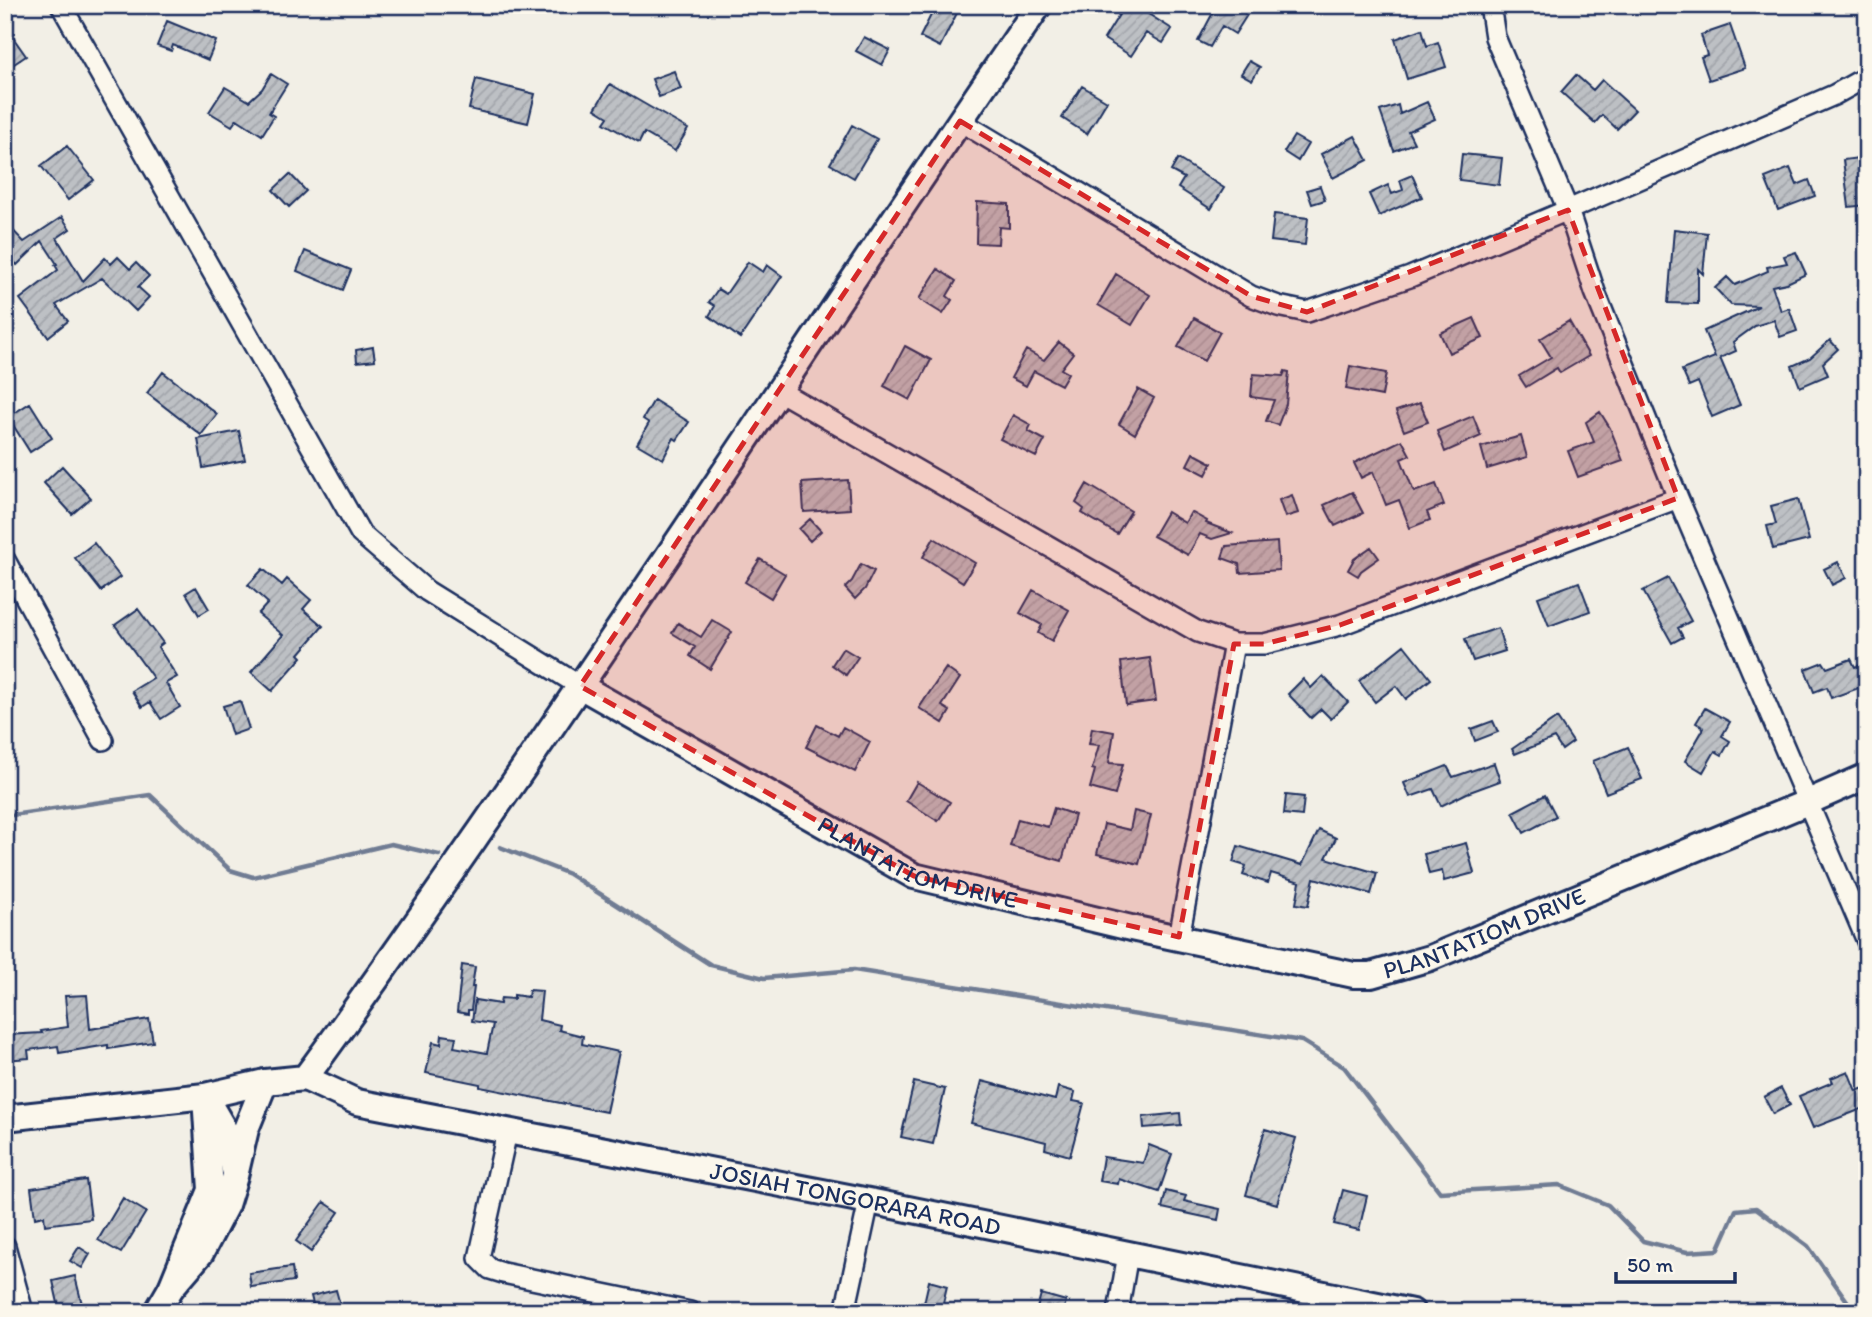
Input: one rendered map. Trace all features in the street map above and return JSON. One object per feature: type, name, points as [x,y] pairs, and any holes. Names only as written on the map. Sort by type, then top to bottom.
[{"type":"street","points":[[61,5],[360,534],[427,592],[580,686]]},
{"type":"street","points":[[5,1118],[205,1096],[265,1082],[305,1078],[370,990],[580,686],[1039,5]]},
{"type":"street","points":[[1490,5],[1495,37],[1568,210],[1595,292],[1678,498],[1867,941]]},
{"type":"street","points":[[960,121],[1251,296],[1307,313],[1410,277],[1834,95],[1865,78]]},
{"type":"street","points":[[779,391],[1198,632],[1234,644],[1264,644],[1340,625],[1678,498]]},
{"type":"street","points":[[5,560],[103,740]]},
{"type":"street","points":[[1178,937],[1234,644]]},
{"type":"street","name":"PLANTATIOM DRIVE","points":[[580,686],[914,876],[1131,928],[1354,975],[1371,975],[1430,958],[1867,776]]},
{"type":"street","name":"JOSIAH TONGORARA ROAD","points":[[305,1078],[357,1102],[869,1201],[1412,1312]]},
{"type":"street","points":[[157,1312],[171,1289],[201,1253],[226,1205],[246,1129],[265,1082]]},
{"type":"street","points":[[205,1096],[225,1131],[235,1176]]},
{"type":"street","points":[[171,1289],[211,1189],[205,1096]]},
{"type":"street","points":[[507,1132],[479,1258],[490,1269],[690,1312]]},
{"type":"street","points":[[845,1312],[869,1201]]},
{"type":"street","points":[[5,1246],[23,1312]]},
{"type":"street","points":[[1118,1312],[1128,1254]]},
{"type":"highlighted area","points":[[960,121],[1251,296],[1307,312],[1568,210],[1678,498],[1340,625],[1264,644],[1234,644],[1179,937],[914,876],[580,686]]},
{"type":"building","points":[[936,5],[961,5],[940,47],[920,37]]},
{"type":"building","points":[[1125,5],[1134,5],[1172,29],[1163,43],[1146,33],[1131,56],[1104,39]]},
{"type":"building","points":[[1217,5],[1233,5],[1247,15],[1235,34],[1222,26],[1210,47],[1198,41]]},
{"type":"building","points":[[167,21],[216,41],[208,60],[173,45],[171,51],[157,46]]},
{"type":"building","points":[[1730,25],[1745,68],[1709,80],[1701,57],[1707,55],[1701,35]]},
{"type":"building","points":[[5,26],[26,56],[5,70]]},
{"type":"building","points":[[1422,29],[1427,46],[1438,42],[1446,67],[1407,79],[1395,39]]},
{"type":"building","points":[[864,37],[890,50],[882,65],[856,51]]},
{"type":"building","points":[[1249,61],[1260,67],[1252,80],[1241,74]]},
{"type":"building","points":[[674,71],[681,89],[659,97],[652,79]]},
{"type":"building","points":[[271,74],[287,84],[269,113],[274,116],[262,135],[237,119],[232,126],[209,112],[225,87],[249,101],[262,89]]},
{"type":"building","points":[[1576,75],[1593,90],[1602,80],[1635,110],[1617,129],[1602,115],[1595,123],[1561,92]]},
{"type":"building","points":[[476,79],[535,94],[528,123],[469,109]]},
{"type":"building","points":[[610,84],[688,129],[675,151],[644,133],[639,143],[604,123],[608,117],[595,109]]},
{"type":"building","points":[[1082,86],[1107,101],[1087,134],[1062,118]]},
{"type":"building","points":[[1427,102],[1435,119],[1408,131],[1414,143],[1394,151],[1380,111],[1398,105],[1400,114]]},
{"type":"building","points":[[852,125],[877,139],[854,178],[830,164]]},
{"type":"building","points":[[1294,136],[1308,144],[1298,161],[1284,152]]},
{"type":"building","points":[[1355,136],[1368,160],[1333,178],[1321,154]]},
{"type":"building","points":[[67,146],[94,180],[68,200],[41,166]]},
{"type":"building","points":[[1462,154],[1502,158],[1499,185],[1459,180]]},
{"type":"building","points":[[1867,157],[1867,205],[1849,207],[1843,160]]},
{"type":"building","points":[[1178,159],[1224,188],[1211,209],[1178,188],[1184,178],[1171,171]]},
{"type":"building","points":[[1790,168],[1797,185],[1809,180],[1815,196],[1778,210],[1765,178]]},
{"type":"building","points":[[290,174],[306,191],[289,207],[273,190]]},
{"type":"building","points":[[1412,175],[1422,197],[1379,216],[1369,194],[1388,185],[1392,194],[1403,190],[1400,180]]},
{"type":"building","points":[[1320,186],[1325,200],[1312,204],[1307,190]]},
{"type":"building","points":[[977,202],[1009,204],[1009,228],[999,227],[998,244],[976,243]]},
{"type":"building","points":[[1274,214],[1308,218],[1305,245],[1271,241]]},
{"type":"building","points":[[62,217],[70,229],[57,238],[83,281],[105,258],[111,264],[118,257],[130,269],[136,263],[149,276],[138,287],[149,297],[136,311],[102,278],[56,305],[68,321],[48,337],[20,299],[58,270],[55,265],[57,264],[42,241],[17,265],[5,252],[5,222],[24,242]]},
{"type":"building","points":[[1674,229],[1707,233],[1703,274],[1698,269],[1698,304],[1668,303]]},
{"type":"building","points":[[305,251],[351,270],[343,290],[297,271]]},
{"type":"building","points":[[1796,252],[1806,274],[1787,283],[1772,286],[1781,311],[1789,308],[1797,331],[1780,337],[1774,320],[1755,326],[1733,342],[1736,351],[1720,358],[1740,405],[1712,417],[1698,382],[1689,386],[1682,370],[1715,357],[1704,331],[1759,306],[1731,305],[1715,288],[1727,277],[1735,285],[1768,271],[1767,267],[1787,263],[1784,256]]},
{"type":"building","points":[[748,262],[763,272],[767,265],[782,276],[740,338],[709,316],[715,306],[709,302],[718,289],[726,294]]},
{"type":"building","points":[[938,269],[956,281],[947,296],[952,300],[943,314],[919,299]]},
{"type":"building","points":[[1116,274],[1150,295],[1132,325],[1098,305]]},
{"type":"building","points":[[1194,318],[1220,332],[1204,361],[1178,347]]},
{"type":"building","points":[[1474,318],[1483,338],[1449,353],[1440,333]]},
{"type":"building","points":[[1569,321],[1589,356],[1560,373],[1557,368],[1526,387],[1519,376],[1551,357],[1540,339]]},
{"type":"building","points":[[1830,340],[1838,349],[1823,363],[1828,375],[1800,387],[1792,366],[1810,358]]},
{"type":"building","points":[[1059,342],[1073,353],[1061,369],[1068,373],[1061,385],[1034,371],[1026,386],[1011,378],[1026,350],[1044,360]]},
{"type":"building","points":[[905,346],[931,360],[910,400],[884,386]]},
{"type":"building","points":[[373,347],[375,360],[357,362],[356,350]]},
{"type":"building","points":[[1350,366],[1386,373],[1382,396],[1346,389]]},
{"type":"building","points":[[1285,371],[1289,372],[1286,404],[1278,425],[1266,421],[1274,400],[1251,397],[1253,374],[1283,376]]},
{"type":"building","points":[[163,372],[217,414],[201,435],[147,393]]},
{"type":"building","points":[[1138,389],[1154,398],[1135,434],[1119,424]]},
{"type":"building","points":[[654,400],[689,422],[677,440],[674,438],[663,459],[637,444],[649,423],[643,419]]},
{"type":"building","points":[[30,403],[52,438],[30,452],[8,417]]},
{"type":"building","points":[[1420,403],[1428,422],[1404,431],[1396,411]]},
{"type":"building","points":[[1600,412],[1610,428],[1623,461],[1578,477],[1568,451],[1594,442],[1586,422]]},
{"type":"building","points":[[1013,415],[1031,425],[1028,431],[1045,440],[1036,457],[1000,439]]},
{"type":"building","points":[[1473,416],[1481,436],[1445,452],[1437,431]]},
{"type":"building","points":[[239,431],[245,460],[203,468],[198,439]]},
{"type":"building","points":[[1521,436],[1527,457],[1487,469],[1481,447]]},
{"type":"building","points":[[1402,440],[1410,455],[1401,459],[1414,492],[1436,484],[1444,505],[1427,512],[1430,520],[1410,528],[1399,500],[1386,505],[1373,472],[1361,478],[1354,463]]},
{"type":"building","points":[[1193,453],[1212,463],[1206,475],[1187,465]]},
{"type":"building","points":[[62,466],[91,498],[72,514],[44,483]]},
{"type":"building","points":[[848,480],[850,509],[804,512],[802,483]]},
{"type":"building","points":[[1087,484],[1131,511],[1117,534],[1082,513],[1084,509],[1076,503]]},
{"type":"building","points":[[1352,492],[1363,513],[1335,526],[1324,505]]},
{"type":"building","points":[[1292,495],[1298,513],[1285,517],[1279,500]]},
{"type":"building","points":[[1798,499],[1809,540],[1773,549],[1767,526],[1776,524],[1771,506]]},
{"type":"building","points":[[1167,512],[1185,523],[1191,512],[1207,521],[1206,523],[1232,533],[1212,539],[1200,534],[1188,555],[1153,536]]},
{"type":"building","points":[[810,519],[821,531],[810,541],[799,529]]},
{"type":"building","points":[[934,538],[975,563],[963,582],[923,557]]},
{"type":"building","points":[[1277,542],[1279,570],[1240,573],[1239,564],[1222,558],[1226,546]]},
{"type":"building","points":[[94,543],[120,577],[101,591],[75,558]]},
{"type":"building","points":[[1371,547],[1379,558],[1358,576],[1348,570],[1354,559]]},
{"type":"building","points":[[760,559],[785,574],[771,598],[745,582]]},
{"type":"building","points":[[1838,562],[1846,578],[1832,585],[1824,569]]},
{"type":"building","points":[[861,564],[874,571],[865,589],[855,599],[845,588]]},
{"type":"building","points":[[263,569],[282,585],[287,579],[311,600],[303,609],[323,626],[299,654],[302,657],[272,691],[251,672],[283,635],[258,614],[268,603],[248,585]]},
{"type":"building","points":[[1668,578],[1691,621],[1678,628],[1683,637],[1672,643],[1643,591]]},
{"type":"building","points":[[1579,582],[1590,611],[1549,626],[1538,597]]},
{"type":"building","points":[[196,587],[209,609],[199,615],[186,593]]},
{"type":"building","points":[[1033,590],[1069,610],[1052,641],[1038,633],[1042,625],[1020,613]]},
{"type":"building","points":[[138,609],[163,643],[158,647],[177,677],[166,683],[180,707],[161,719],[150,702],[142,707],[132,691],[153,678],[115,625]]},
{"type":"building","points":[[712,620],[732,632],[710,669],[690,656],[695,647],[672,633],[678,623],[701,637]]},
{"type":"building","points":[[1498,628],[1505,651],[1473,661],[1465,639]]},
{"type":"building","points":[[1404,645],[1431,679],[1406,699],[1396,686],[1375,702],[1359,681]]},
{"type":"building","points":[[843,648],[858,657],[846,675],[832,665]]},
{"type":"building","points":[[1150,658],[1156,701],[1126,705],[1121,662]]},
{"type":"building","points":[[1851,659],[1855,667],[1863,664],[1867,685],[1831,698],[1827,687],[1814,692],[1805,669],[1823,662],[1827,668]]},
{"type":"building","points":[[946,668],[960,678],[942,706],[950,711],[943,723],[919,708]]},
{"type":"building","points":[[1323,676],[1348,702],[1331,719],[1321,709],[1311,718],[1288,694],[1303,679],[1311,688]]},
{"type":"building","points":[[240,701],[249,729],[232,735],[223,706]]},
{"type":"building","points":[[1705,708],[1730,722],[1722,736],[1730,741],[1722,755],[1715,751],[1703,772],[1685,761],[1704,728],[1696,723]]},
{"type":"building","points":[[1557,718],[1573,742],[1562,750],[1554,738],[1515,754],[1512,749]]},
{"type":"building","points":[[1493,721],[1498,732],[1475,741],[1471,729]]},
{"type":"building","points":[[817,725],[838,736],[843,727],[870,742],[855,772],[806,747]]},
{"type":"building","points":[[1092,728],[1114,732],[1109,763],[1123,764],[1115,795],[1090,788],[1099,745],[1089,744]]},
{"type":"building","points":[[1628,747],[1642,779],[1606,793],[1593,761]]},
{"type":"building","points":[[1494,763],[1500,781],[1441,806],[1433,789],[1410,797],[1404,783],[1447,766],[1453,777]]},
{"type":"building","points":[[917,782],[950,802],[938,821],[906,801]]},
{"type":"building","points":[[1286,795],[1304,797],[1302,816],[1284,814]]},
{"type":"building","points":[[1545,795],[1556,816],[1524,833],[1513,812]]},
{"type":"building","points":[[1054,808],[1075,815],[1062,861],[1010,846],[1018,819],[1048,827]]},
{"type":"building","points":[[1134,811],[1151,815],[1139,864],[1097,854],[1104,824],[1130,830]]},
{"type":"building","points":[[1319,830],[1336,838],[1326,858],[1377,873],[1371,894],[1314,878],[1308,906],[1296,904],[1300,882],[1271,873],[1268,883],[1243,875],[1246,866],[1233,862],[1238,846],[1302,865]]},
{"type":"building","points":[[1466,843],[1474,873],[1444,881],[1442,871],[1429,874],[1424,854]]},
{"type":"building","points":[[462,965],[475,967],[471,1010],[468,1010],[468,1014],[457,1012]]},
{"type":"building","points":[[529,990],[542,991],[539,1020],[560,1025],[559,1030],[583,1036],[582,1044],[619,1052],[606,1112],[480,1087],[480,1084],[426,1073],[433,1042],[441,1044],[442,1035],[456,1037],[454,1047],[487,1053],[493,1024],[472,1021],[475,1000],[500,1004],[501,998],[514,999],[514,995],[528,997]]},
{"type":"building","points":[[87,995],[90,1029],[149,1019],[153,1042],[108,1049],[108,1045],[59,1053],[58,1046],[28,1050],[29,1058],[5,1060],[5,1035],[42,1033],[41,1031],[68,1027],[65,996]]},
{"type":"building","points":[[1848,1071],[1856,1091],[1867,1087],[1867,1107],[1813,1128],[1799,1096],[1833,1082],[1831,1078]]},
{"type":"building","points":[[982,1081],[1055,1100],[1058,1087],[1075,1092],[1073,1101],[1084,1103],[1070,1156],[1045,1149],[1046,1142],[971,1123]]},
{"type":"building","points":[[914,1082],[945,1089],[933,1144],[901,1137]]},
{"type":"building","points":[[1781,1088],[1790,1105],[1773,1114],[1764,1097]]},
{"type":"building","points":[[1180,1113],[1181,1125],[1144,1128],[1143,1117]]},
{"type":"building","points":[[1265,1129],[1296,1138],[1277,1204],[1246,1195]]},
{"type":"building","points":[[1149,1145],[1172,1154],[1159,1192],[1119,1179],[1118,1184],[1099,1181],[1103,1157],[1143,1163]]},
{"type":"building","points":[[86,1180],[91,1219],[45,1225],[44,1216],[35,1218],[31,1188]]},
{"type":"building","points":[[1343,1190],[1367,1196],[1359,1230],[1334,1224]]},
{"type":"building","points":[[1166,1191],[1186,1196],[1184,1201],[1220,1209],[1218,1220],[1162,1208]]},
{"type":"building","points":[[123,1198],[146,1212],[121,1253],[98,1240]]},
{"type":"building","points":[[324,1202],[339,1212],[311,1252],[296,1241]]},
{"type":"building","points":[[79,1247],[90,1254],[82,1268],[70,1261]]},
{"type":"building","points":[[292,1267],[294,1281],[251,1287],[249,1273]]},
{"type":"building","points":[[75,1276],[84,1312],[60,1312],[53,1281]]},
{"type":"building","points":[[929,1281],[947,1286],[941,1312],[922,1312]]},
{"type":"building","points":[[336,1290],[341,1308],[315,1312],[311,1296]]},
{"type":"building","points":[[1041,1294],[1066,1301],[1063,1312],[1036,1312]]},
{"type":"waterway","points":[[5,816],[150,795],[230,870],[253,877],[391,844],[439,855]]},
{"type":"waterway","points":[[500,847],[569,874],[711,965],[764,978],[854,970],[1302,1041],[1344,1067],[1440,1192],[1559,1185],[1608,1205],[1643,1241],[1687,1252],[1718,1250],[1736,1210],[1756,1208],[1808,1246],[1855,1312]]}]
